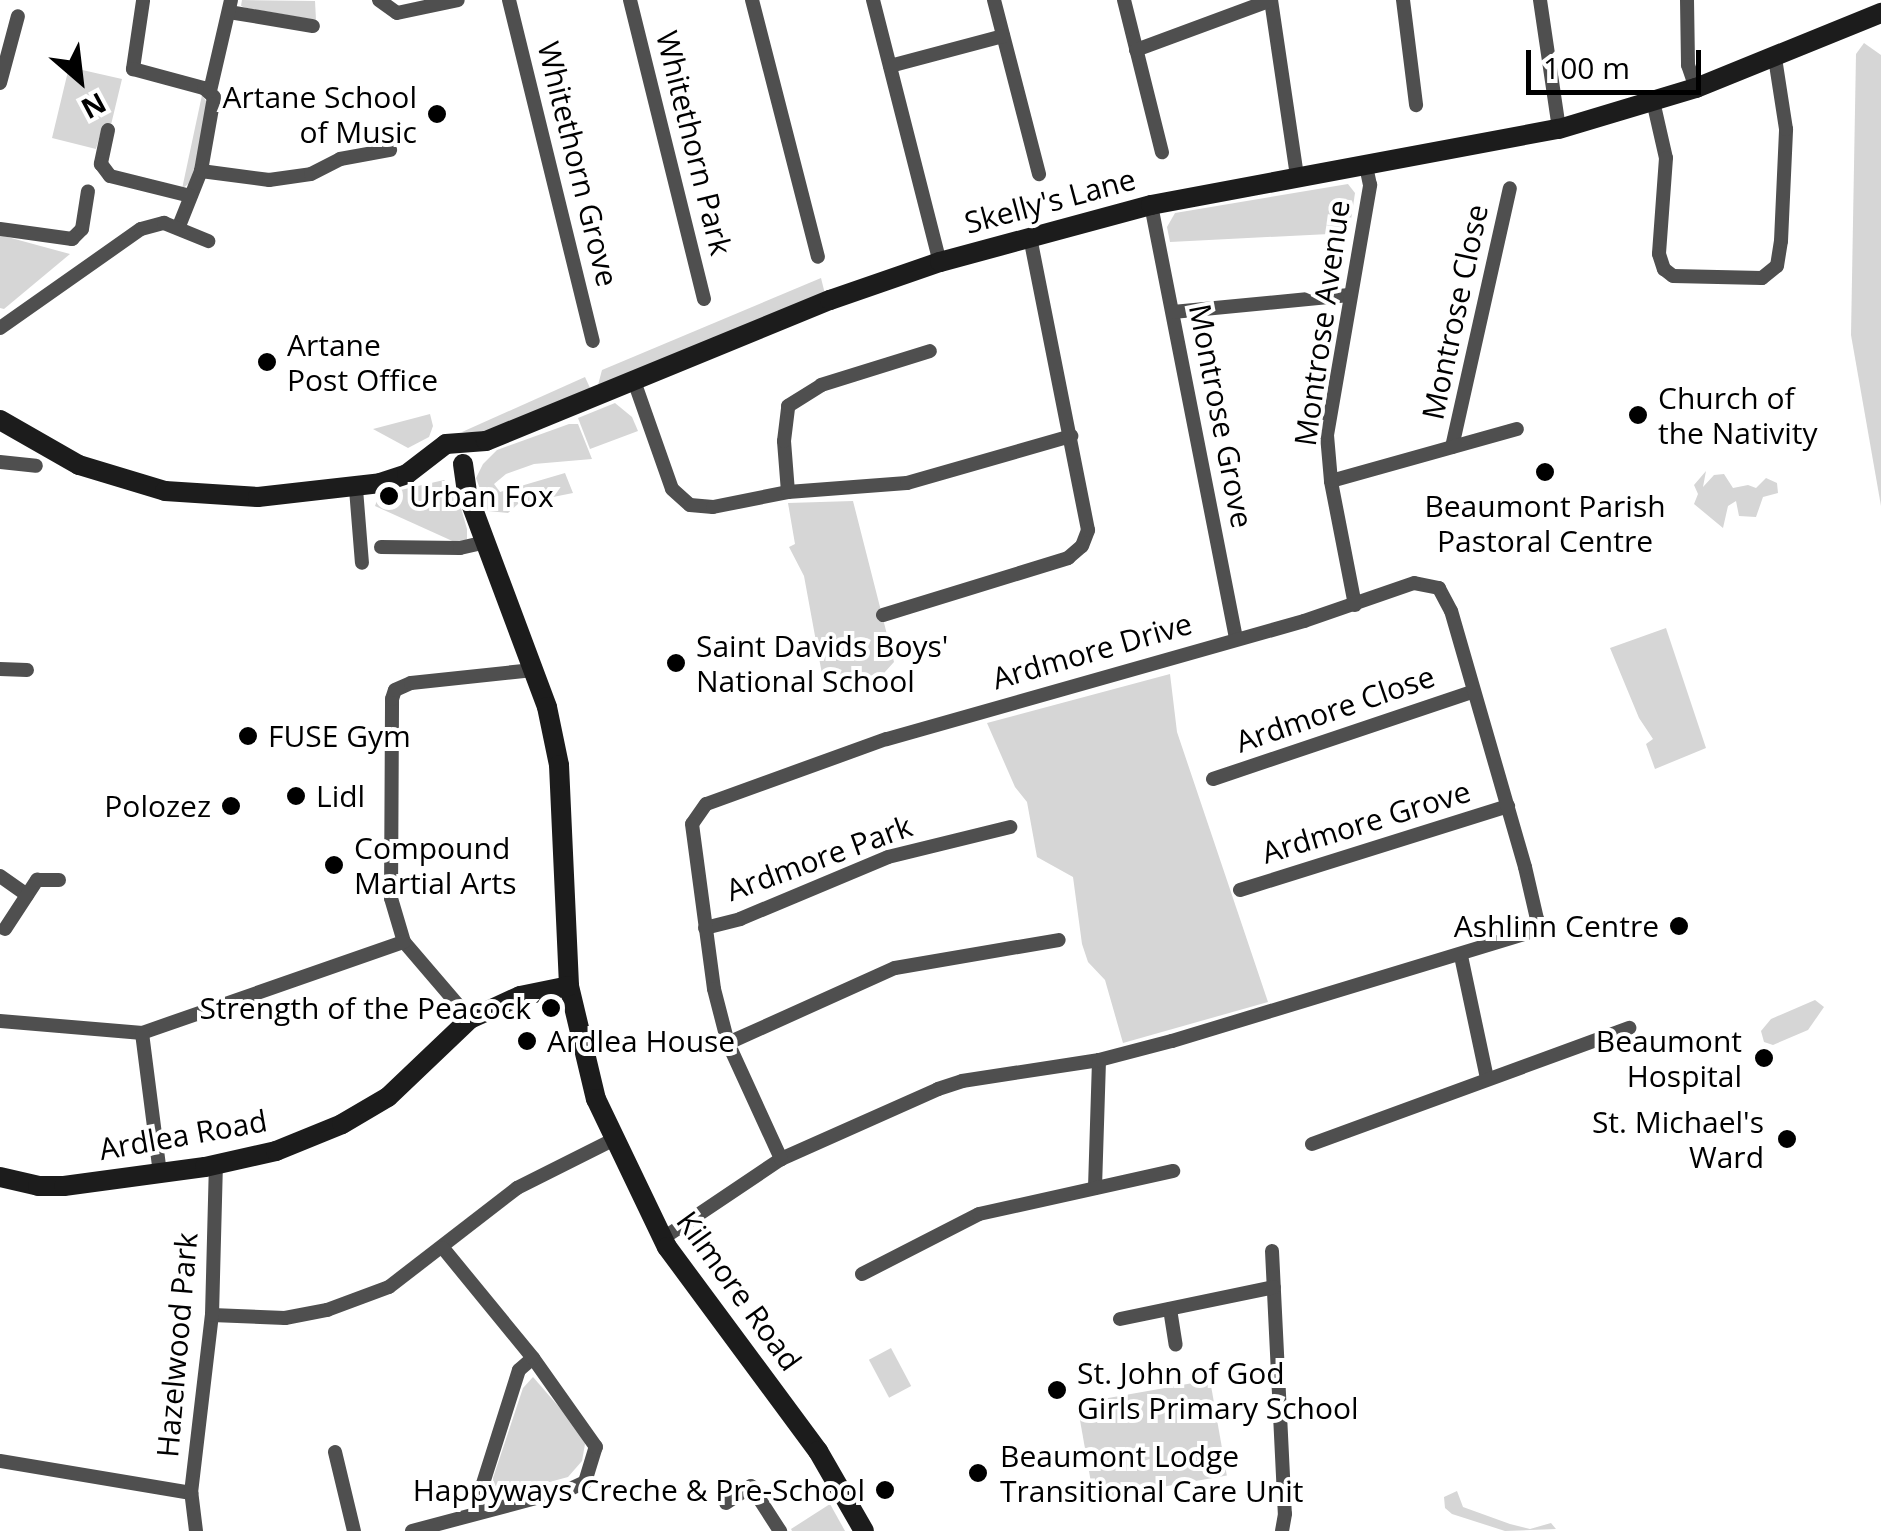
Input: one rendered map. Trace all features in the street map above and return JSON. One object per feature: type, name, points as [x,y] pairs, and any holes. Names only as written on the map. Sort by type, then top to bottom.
[{"type":"street","points":[[380,3],[402,13],[458,0]]},
{"type":"street","name":"Whitethorn Grove","points":[[510,0],[593,341]]},
{"type":"street","name":"Whitethorn Park","points":[[630,0],[704,299]]},
{"type":"street","points":[[752,0],[818,258]]},
{"type":"street","points":[[873,0],[940,262]]},
{"type":"street","points":[[994,0],[1038,174]]},
{"type":"street","points":[[1124,0],[1162,152]]},
{"type":"street","points":[[1136,50],[1271,0],[1297,176]]},
{"type":"street","points":[[1403,0],[1416,106]]},
{"type":"street","points":[[1540,0],[1559,129]]},
{"type":"street","points":[[1687,0],[1688,65],[1696,88]]},
{"type":"street","points":[[144,1],[132,68],[210,91]]},
{"type":"street","points":[[179,226],[201,171],[214,106],[210,91],[230,6],[313,26]]},
{"type":"street","name":"Skelly's Lane","points":[[453,460],[486,441],[830,300],[940,262],[1151,205],[1559,129],[1696,88],[1881,13]]},
{"type":"street","points":[[0,83],[18,16]]},
{"type":"street","points":[[890,66],[1003,36]]},
{"type":"street","points":[[1654,101],[1666,158],[1659,254],[1664,269],[1673,276],[1762,278],[1777,266],[1781,241],[1786,130],[1775,58]]},
{"type":"street","points":[[108,130],[101,164],[110,176],[191,196]]},
{"type":"street","points":[[201,171],[269,180],[311,174],[340,159],[390,150]]},
{"type":"street","name":"Montrose Avenue","points":[[1355,605],[1331,481],[1328,435],[1370,185],[1366,166]]},
{"type":"street","name":"Montrose Close","points":[[1452,447],[1510,188]]},
{"type":"street","points":[[0,229],[72,239],[82,229],[88,191]]},
{"type":"street","name":"Montrose Grove","points":[[1151,205],[1236,639]]},
{"type":"street","points":[[0,328],[141,229],[155,224],[179,226],[208,241]]},
{"type":"street","points":[[883,615],[1068,558],[1082,546],[1088,530],[1030,236]]},
{"type":"street","points":[[1173,312],[1349,295]]},
{"type":"street","points":[[788,492],[784,441],[788,406],[821,386],[930,351]]},
{"type":"street","points":[[634,381],[672,489],[690,505],[714,506],[788,492],[907,483],[1071,436]]},
{"type":"street","points":[[0,420],[91,470],[165,491],[258,497],[356,488],[453,460]]},
{"type":"street","points":[[1331,481],[1517,429]]},
{"type":"street","name":"Kilmore Road","points":[[453,460],[547,707],[559,765],[569,986],[596,1100],[662,1239],[818,1451],[864,1531]]},
{"type":"street","points":[[0,462],[36,466]]},
{"type":"street","points":[[356,488],[362,564]]},
{"type":"street","points":[[381,547],[460,548],[486,542]]},
{"type":"street","name":"Ardmore Drive","points":[[662,1239],[781,1160],[962,1081],[1098,1060],[1460,956],[1530,932],[1538,919],[1474,691],[1439,588],[1414,583],[1355,605],[886,739],[706,804],[692,824],[714,989],[728,1043],[781,1160]]},
{"type":"street","points":[[0,669],[27,670]]},
{"type":"street","points":[[470,1020],[404,942],[391,898],[393,694],[411,684],[533,670]]},
{"type":"street","name":"Ardmore Close","points":[[1213,779],[1474,691]]},
{"type":"street","name":"Ardmore Grove","points":[[1240,890],[1508,806]]},
{"type":"street","name":"Ardmore Park","points":[[706,928],[740,919],[888,856],[1010,827]]},
{"type":"street","points":[[0,876],[28,895]]},
{"type":"street","points":[[6,930],[37,880],[59,880]]},
{"type":"street","points":[[728,1043],[896,968],[1059,940]]},
{"type":"street","points":[[0,1021],[142,1033],[404,942]]},
{"type":"street","points":[[1460,956],[1487,1078]]},
{"type":"street","name":"Ardlea Road","points":[[0,1177],[38,1186],[64,1186],[216,1164],[276,1150],[342,1124],[388,1097],[470,1020],[520,996],[569,986]]},
{"type":"street","points":[[1312,1144],[1629,1028]]},
{"type":"street","points":[[142,1033],[160,1172]]},
{"type":"street","points":[[1095,1188],[1098,1060]]},
{"type":"street","points":[[212,1314],[285,1318],[326,1310],[389,1287],[517,1188],[613,1140]]},
{"type":"street","name":"Hazelwood Park","points":[[196,1531],[191,1493],[212,1314],[216,1164]]},
{"type":"street","points":[[862,1274],[979,1214],[1173,1171]]},
{"type":"street","points":[[412,1531],[570,1490],[586,1482],[596,1447],[588,1430],[533,1358],[443,1248]]},
{"type":"street","points":[[1272,1250],[1285,1514],[1282,1531]]},
{"type":"street","points":[[1120,1319],[1274,1287]]},
{"type":"street","points":[[1170,1309],[1176,1345]]},
{"type":"street","points":[[482,1510],[479,1496],[520,1370],[533,1358]]},
{"type":"street","points":[[335,1452],[354,1531]]},
{"type":"street","points":[[0,1461],[191,1493]]},
{"type":"street","points":[[726,1502],[751,1486],[780,1531]]},
{"type":"shaded area","points":[[242,0],[315,1],[316,20],[246,8],[241,6]]},
{"type":"shaded area","points":[[1864,43],[1881,55],[1881,506],[1851,335],[1856,54]]},
{"type":"shaded area","points":[[69,67],[122,79],[110,129],[102,128],[96,149],[52,138]]},
{"type":"shaded area","points":[[202,95],[208,104],[192,181],[182,189]]},
{"type":"shaded area","points":[[1348,184],[1355,193],[1349,233],[1170,242],[1167,227],[1175,213]]},
{"type":"shaded area","points":[[0,235],[70,254],[4,309],[0,308]]},
{"type":"shaded area","points":[[821,278],[825,294],[598,385],[602,370]]},
{"type":"shaded area","points":[[585,377],[591,390],[489,434],[462,432]]},
{"type":"shaded area","points":[[615,403],[632,417],[638,431],[590,449],[578,418]]},
{"type":"shaded area","points":[[430,414],[433,426],[429,437],[408,448],[373,429]]},
{"type":"shaded area","points":[[578,424],[592,459],[534,464],[506,474],[494,484],[500,492],[565,473],[573,493],[518,504],[508,513],[488,511],[476,478],[483,464],[497,450]]},
{"type":"shaded area","points":[[1706,471],[1703,487],[1714,475],[1724,474],[1733,488],[1756,488],[1766,478],[1777,483],[1778,493],[1763,497],[1756,517],[1739,516],[1736,501],[1728,506],[1723,528],[1694,504],[1698,494],[1694,485]]},
{"type":"shaded area","points":[[444,480],[456,491],[467,529],[467,539],[459,544],[375,506],[379,495]]},
{"type":"shaded area","points":[[853,501],[894,662],[884,673],[824,685],[804,576],[789,547],[795,544],[788,503]]},
{"type":"shaded area","points":[[1666,628],[1706,748],[1655,769],[1646,744],[1653,739],[1639,718],[1610,648]]},
{"type":"shaded area","points":[[1170,674],[1177,732],[1268,1002],[1123,1043],[1105,980],[1088,962],[1082,944],[1073,877],[1037,857],[1027,802],[1015,787],[987,723]]},
{"type":"shaded area","points":[[1815,1000],[1824,1007],[1808,1030],[1773,1045],[1764,1042],[1761,1031],[1771,1019]]},
{"type":"shaded area","points":[[891,1348],[911,1386],[889,1398],[869,1360]]},
{"type":"shaded area","points":[[533,1377],[579,1430],[585,1444],[582,1461],[568,1477],[494,1497],[493,1478],[523,1388]]},
{"type":"shaded area","points":[[1210,1380],[1227,1476],[1094,1499],[1077,1403]]},
{"type":"shaded area","points":[[1457,1491],[1463,1507],[1530,1529],[1551,1523],[1556,1529],[1505,1531],[1452,1514],[1445,1508],[1444,1497]]},
{"type":"shaded area","points":[[830,1504],[845,1531],[792,1531],[791,1529]]},
{"type":"place","name":"Artane School of Music","points":[[437,114]]},
{"type":"place","name":"Artane Post Office","points":[[267,362]]},
{"type":"place","name":"Church of the Nativity","points":[[1638,415]]},
{"type":"place","name":"Beaumont Parish Pastoral Centre","points":[[1545,472]]},
{"type":"place","name":"Urban Fox","points":[[389,496]]},
{"type":"place","name":"Saint Davids Boys' National School","points":[[676,663]]},
{"type":"place","name":"FUSE Gym","points":[[248,736]]},
{"type":"place","name":"Lidl","points":[[296,796]]},
{"type":"place","name":"Polozez","points":[[231,806]]},
{"type":"place","name":"Compound Martial Arts","points":[[334,865]]},
{"type":"place","name":"Ashlinn Centre","points":[[1679,926]]},
{"type":"place","name":"Strength of the Peacock","points":[[551,1008]]},
{"type":"place","name":"Ardlea House","points":[[527,1041]]},
{"type":"place","name":"Beaumont Hospital","points":[[1764,1058]]},
{"type":"place","name":"St. Michael's Ward","points":[[1787,1139]]},
{"type":"place","name":"St. John of God Girls Primary School","points":[[1057,1390]]},
{"type":"place","name":"Beaumont Lodge Transitional Care Unit","points":[[978,1473]]},
{"type":"place","name":"Happyways Creche & Pre-School","points":[[885,1490]]}]
